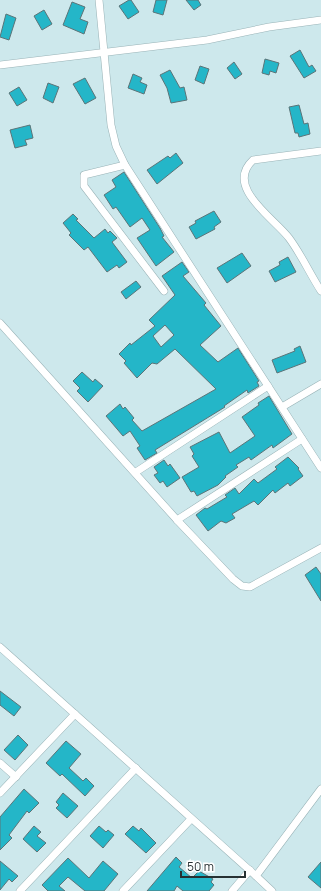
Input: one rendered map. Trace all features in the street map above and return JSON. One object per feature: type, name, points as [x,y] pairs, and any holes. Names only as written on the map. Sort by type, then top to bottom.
[{"type":"street","points":[[99,0],[113,135],[125,165],[321,468]]},
{"type":"street","points":[[0,65],[207,40],[269,27],[321,20]]},
{"type":"street","points":[[321,151],[253,160],[244,170],[244,181],[250,195],[270,220],[289,238],[321,291]]},
{"type":"street","points":[[125,165],[84,175],[84,186],[164,291]]},
{"type":"street","points":[[0,323],[233,580],[246,588],[250,587],[321,548]]},
{"type":"street","points":[[282,407],[321,384]]},
{"type":"street","points":[[136,472],[268,386]]},
{"type":"street","points":[[177,520],[302,439]]},
{"type":"street","points":[[0,647],[272,891]]},
{"type":"street","points":[[0,793],[75,714]]},
{"type":"street","points":[[0,763],[16,777]]},
{"type":"street","points":[[20,891],[136,768]]},
{"type":"street","points":[[256,876],[321,789]]},
{"type":"street","points":[[123,891],[191,819]]},
{"type":"street","points":[[232,891],[250,870]]},
{"type":"building","points":[[131,0],[139,12],[128,19],[119,6]]},
{"type":"building","points":[[156,0],[167,0],[163,15],[153,12]]},
{"type":"building","points":[[186,0],[198,0],[201,5],[194,10]]},
{"type":"building","points":[[72,2],[85,7],[80,19],[88,22],[84,34],[63,25]]},
{"type":"building","points":[[44,10],[52,24],[42,30],[34,16]]},
{"type":"building","points":[[6,14],[16,18],[9,40],[0,37]]},
{"type":"building","points":[[300,50],[309,67],[312,65],[316,71],[304,78],[290,56]]},
{"type":"building","points":[[265,59],[279,63],[276,73],[270,71],[269,75],[262,73]]},
{"type":"building","points":[[234,62],[242,74],[235,79],[227,68]]},
{"type":"building","points":[[200,66],[209,69],[204,84],[195,80]]},
{"type":"building","points":[[170,70],[180,88],[184,87],[187,100],[171,103],[167,88],[160,75]]},
{"type":"building","points":[[133,74],[142,78],[140,82],[147,85],[144,94],[128,88]]},
{"type":"building","points":[[85,78],[96,98],[85,104],[73,84]]},
{"type":"building","points":[[48,83],[59,87],[53,103],[43,98]]},
{"type":"building","points":[[19,87],[27,100],[17,106],[9,93]]},
{"type":"building","points":[[299,105],[304,124],[308,123],[310,134],[299,137],[298,133],[295,133],[289,107]]},
{"type":"building","points":[[30,125],[33,138],[25,140],[27,145],[15,148],[10,130]]},
{"type":"building","points":[[176,153],[183,163],[157,184],[147,170],[168,156],[170,158]]},
{"type":"building","points":[[124,172],[160,228],[164,236],[162,237],[174,252],[156,266],[137,238],[150,230],[142,218],[130,227],[116,207],[113,209],[104,195],[116,187],[112,180]]},
{"type":"building","points":[[214,211],[221,222],[214,227],[215,229],[196,239],[189,227],[196,223],[195,221]]},
{"type":"building","points":[[73,214],[78,219],[76,220],[94,238],[105,229],[108,233],[110,231],[117,238],[112,242],[127,262],[119,268],[117,265],[107,272],[88,247],[84,250],[69,235],[71,233],[63,223]]},
{"type":"building","points":[[242,253],[251,266],[227,283],[217,268]]},
{"type":"building","points":[[288,257],[296,272],[275,282],[269,271],[280,265],[279,262]]},
{"type":"building","points":[[182,262],[189,272],[183,276],[206,303],[204,305],[221,326],[200,345],[218,362],[238,348],[259,381],[257,382],[259,386],[248,393],[247,390],[224,406],[225,407],[155,450],[157,453],[145,460],[137,448],[140,446],[130,431],[123,436],[106,416],[120,404],[123,409],[125,407],[134,418],[132,420],[142,431],[216,389],[175,349],[157,364],[152,363],[137,378],[124,363],[126,361],[119,354],[130,343],[131,345],[155,326],[149,320],[175,295],[162,276]],"holes":[[[165,325],[174,335],[161,347],[153,336]]]},
{"type":"building","points":[[136,281],[141,287],[126,299],[121,292]]},
{"type":"building","points":[[300,346],[306,362],[277,373],[272,360],[295,351],[294,349]]},
{"type":"building","points":[[82,372],[93,382],[95,379],[103,386],[88,402],[77,391],[80,388],[73,381]]},
{"type":"building","points":[[269,396],[292,434],[273,448],[272,445],[251,460],[249,457],[236,465],[238,467],[225,476],[226,477],[218,485],[197,496],[194,491],[191,492],[182,477],[199,467],[192,456],[194,454],[190,447],[219,432],[230,453],[255,436],[242,417],[259,405],[258,403]]},
{"type":"building","points":[[288,457],[299,468],[298,469],[303,476],[290,486],[288,483],[275,493],[273,490],[258,505],[254,501],[232,514],[235,518],[226,523],[221,521],[208,531],[196,515],[205,508],[207,509],[227,497],[225,495],[235,488],[239,494],[254,479],[258,483],[277,469],[275,467]]},
{"type":"building","points":[[164,460],[168,466],[170,464],[180,478],[167,487],[163,481],[160,483],[154,475],[158,473],[154,467]]},
{"type":"building","points":[[316,567],[321,574],[321,601],[305,575]]},
{"type":"building","points":[[0,691],[21,707],[14,716],[0,705]]},
{"type":"building","points":[[18,735],[28,745],[15,760],[4,750]]},
{"type":"building","points":[[66,741],[81,754],[69,768],[83,781],[86,778],[94,786],[85,796],[62,774],[60,776],[46,763]]},
{"type":"building","points":[[24,789],[39,803],[29,813],[27,811],[9,835],[12,838],[0,850],[0,817]]},
{"type":"building","points":[[63,793],[78,806],[67,818],[56,808],[59,805],[56,802]]},
{"type":"building","points":[[34,826],[41,832],[37,836],[46,843],[37,852],[23,839]]},
{"type":"building","points":[[99,826],[106,832],[108,830],[114,835],[103,848],[90,836]]},
{"type":"building","points":[[133,826],[139,831],[141,828],[156,843],[146,853],[125,834]]},
{"type":"building","points":[[176,857],[182,863],[179,867],[192,878],[199,871],[213,879],[211,882],[214,885],[209,891],[183,891],[177,886],[174,891],[147,891]]},
{"type":"building","points":[[68,858],[89,878],[103,861],[118,874],[104,891],[85,891],[68,877],[59,886],[65,891],[48,891],[42,885]]},
{"type":"building","points":[[0,861],[18,876],[12,882],[9,879],[0,890]]},
{"type":"building","points":[[321,862],[321,888],[308,877]]}]
